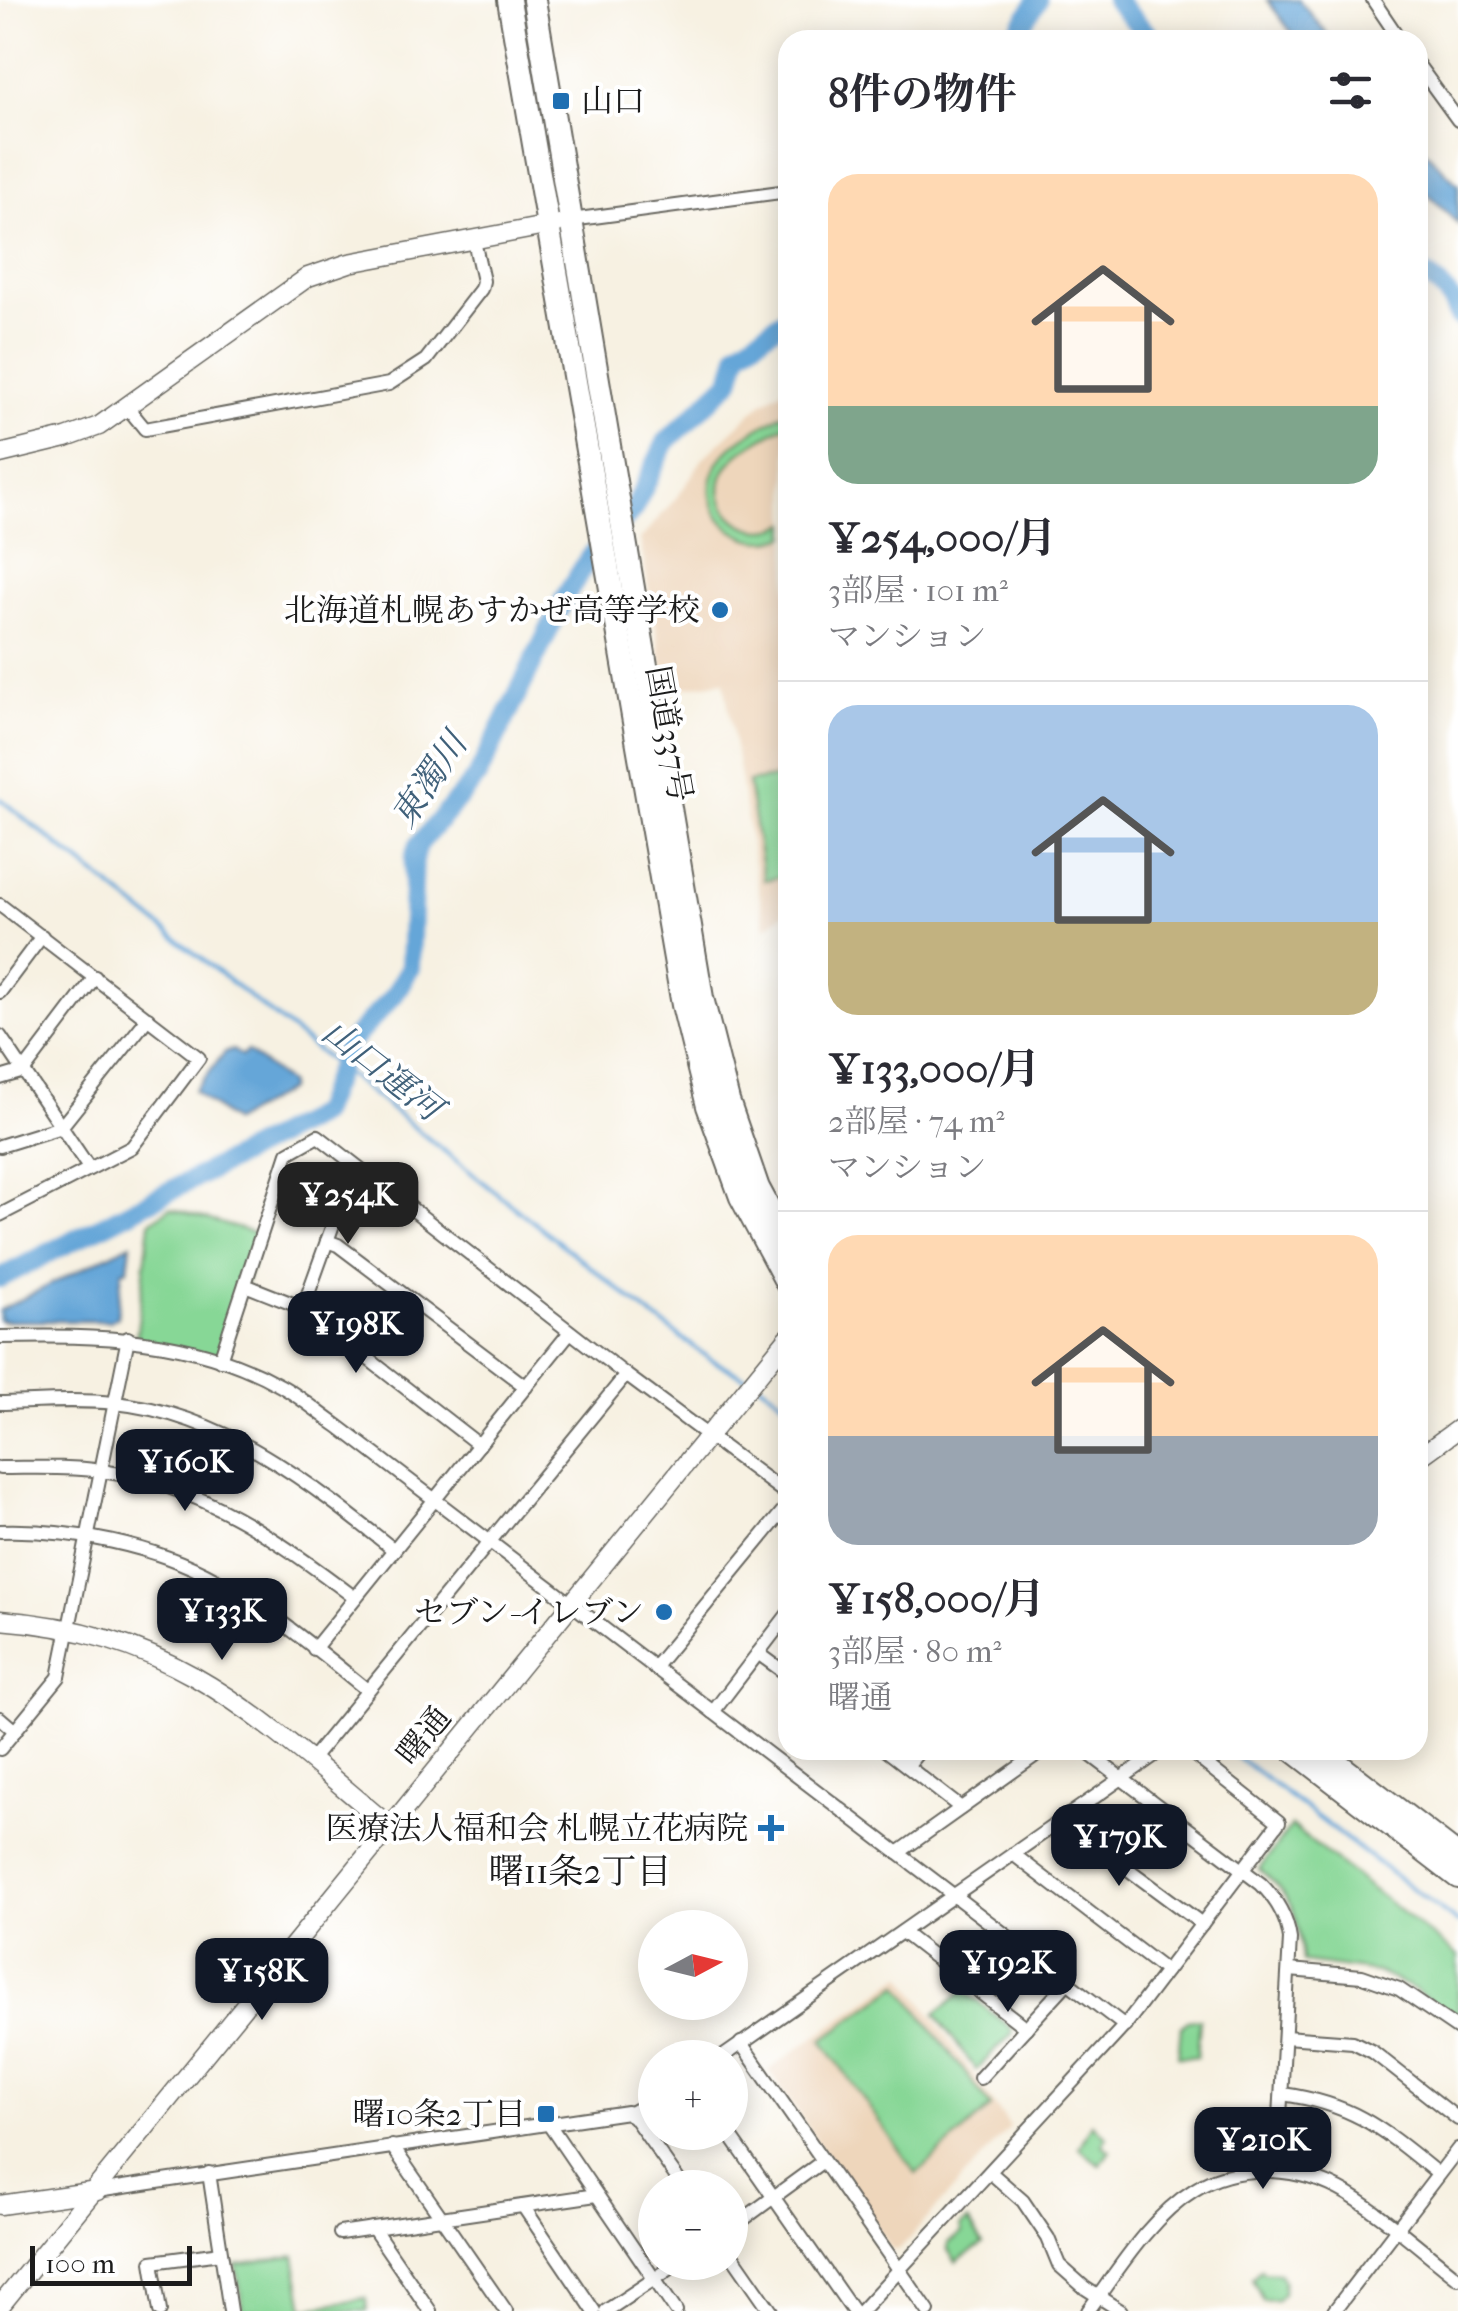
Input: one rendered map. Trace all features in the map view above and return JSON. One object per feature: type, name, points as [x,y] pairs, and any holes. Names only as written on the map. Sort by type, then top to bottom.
[{"type":"highway","name":"国道337号","points":[[510,0],[618,498],[616,558],[682,1006],[708,1106],[741,1198],[778,1266]]},
{"type":"highway","name":"国道337号","points":[[534,0],[597,513],[616,558],[702,998],[728,1101],[758,1188],[778,1225]]},
{"type":"highway","points":[[1307,1760],[1458,1877]]},
{"type":"highway","points":[[1333,1760],[1458,1856]]},
{"type":"street","points":[[1373,0],[1393,30]]},
{"type":"street","points":[[1428,79],[1458,120]]},
{"type":"street","points":[[0,454],[98,426],[308,278],[349,263],[560,223],[778,192]]},
{"type":"street","points":[[126,406],[145,429],[390,384],[426,360],[481,289],[483,281],[474,241]]},
{"type":"street","points":[[0,905],[198,1058],[132,1147],[0,1215]]},
{"type":"street","points":[[0,992],[42,936]]},
{"type":"street","points":[[0,1078],[24,1070],[95,977]]},
{"type":"street","points":[[0,1146],[62,1127],[148,1018]]},
{"type":"street","points":[[0,1036],[89,1168]]},
{"type":"street","points":[[220,1360],[288,1154],[318,1136],[778,1488]]},
{"type":"street","points":[[303,1308],[339,1208],[366,1172]]},
{"type":"street","points":[[327,1241],[338,1245],[526,1387]]},
{"type":"street","points":[[244,1285],[303,1308],[479,1445]]},
{"type":"street","points":[[314,1648],[570,1332]]},
{"type":"street","points":[[0,1336],[128,1338],[185,1348],[281,1386],[1125,2026]]},
{"type":"street","points":[[0,1748],[60,1677],[128,1338]]},
{"type":"street","name":"曙通","points":[[0,2306],[778,1350]]},
{"type":"street","points":[[310,1760],[626,1375]]},
{"type":"street","points":[[0,1404],[114,1403],[182,1420],[239,1442],[309,1482],[394,1550]]},
{"type":"street","points":[[1428,1450],[1458,1428]]},
{"type":"street","points":[[0,1468],[101,1470],[178,1488],[282,1544],[355,1598]]},
{"type":"street","points":[[654,1668],[778,1517]]},
{"type":"street","points":[[0,1531],[56,1532],[142,1550],[217,1580],[367,1690]]},
{"type":"street","points":[[0,1620],[68,1628],[112,1639],[186,1669],[258,1718],[389,1826]]},
{"type":"street","points":[[713,1712],[778,1627]]},
{"type":"street","points":[[758,1653],[778,1668]]},
{"type":"street","points":[[0,1718],[15,1731]]},
{"type":"street","points":[[899,1760],[962,1808]]},
{"type":"street","points":[[907,1766],[912,1760]]},
{"type":"street","points":[[898,1852],[1029,1760]]},
{"type":"street","points":[[1098,1760],[1274,1896],[1288,1926],[1277,2170]]},
{"type":"street","points":[[748,2040],[1148,1760]]},
{"type":"street","points":[[740,2150],[857,2311],[1125,2026],[1280,1822],[1201,1760]]},
{"type":"street","points":[[1062,1820],[1202,1924]]},
{"type":"street","points":[[1013,1854],[1166,1971]]},
{"type":"street","points":[[902,1932],[1026,2028]]},
{"type":"street","points":[[1288,1970],[1362,1976],[1399,1988],[1458,2029]]},
{"type":"street","points":[[980,2078],[1068,1982]]},
{"type":"street","points":[[1285,2037],[1352,2042],[1373,2052],[1458,2119]]},
{"type":"street","points":[[748,2053],[928,2311]]},
{"type":"street","points":[[1282,2094],[1322,2100],[1350,2110],[1385,2131],[1438,2174]]},
{"type":"street","points":[[0,2205],[620,2112],[630,2114],[638,2109]]},
{"type":"street","points":[[630,2114],[671,2170]]},
{"type":"street","points":[[548,2123],[638,2257]]},
{"type":"street","points":[[392,2146],[506,2311]]},
{"type":"street","points":[[1334,2311],[1458,2149]]},
{"type":"street","points":[[748,2216],[824,2161]]},
{"type":"street","points":[[1088,2311],[1159,2220],[1194,2189],[1231,2176],[1277,2170],[1306,2175],[1348,2194],[1458,2278]]},
{"type":"street","points":[[990,2172],[1024,2201],[1048,2238],[1059,2265],[1122,2311]]},
{"type":"street","points":[[209,2173],[230,2311]]},
{"type":"street","points":[[340,2233],[596,2195]]},
{"type":"street","points":[[523,2206],[594,2311]]},
{"type":"street","points":[[372,2228],[430,2311]]},
{"type":"street","points":[[160,2311],[152,2262],[221,2252]]},
{"type":"street","points":[[748,2278],[771,2311]]},
{"type":"street","points":[[606,2311],[654,2280],[676,2311]]},
{"type":"shaded area","name":"北海道札幌あすかぜ高等学校","points":[[778,393],[778,918],[765,928],[724,681],[667,690],[640,540],[681,492],[703,458]]},
{"type":"shaded area","points":[[903,1975],[1010,2127],[899,2250],[892,2250],[768,2070]]},
{"type":"green space","points":[[778,417],[778,429],[729,464],[720,493],[733,518],[744,525],[758,530],[778,527],[778,539],[770,541],[738,534],[716,512],[711,497],[711,480],[718,463],[731,447]]},
{"type":"green space","points":[[778,777],[778,878],[764,880],[748,782]]},
{"type":"green space","points":[[170,1208],[261,1235],[220,1360],[136,1339],[150,1222]]},
{"type":"green space","points":[[1291,1826],[1458,1956],[1458,2023],[1414,1989],[1377,1972],[1303,1962],[1293,1910],[1259,1869]]},
{"type":"green space","points":[[899,1985],[991,2107],[916,2174],[822,2040]]},
{"type":"green space","points":[[964,1991],[1011,2028],[1012,2034],[976,2070],[935,2014]]},
{"type":"green space","points":[[1200,2019],[1197,2057],[1178,2056],[1181,2027]]},
{"type":"green space","points":[[1092,2124],[1107,2137],[1102,2145],[1110,2151],[1100,2165],[1079,2148]]},
{"type":"green space","points":[[968,2221],[983,2244],[956,2262],[948,2243],[962,2233],[960,2227]]},
{"type":"green space","points":[[295,2256],[304,2308],[366,2298],[367,2311],[243,2311],[236,2265]]},
{"type":"green space","points":[[1261,2269],[1279,2273],[1284,2281],[1283,2294],[1277,2300],[1263,2301],[1252,2278]]},
{"type":"water","points":[[1267,0],[1299,0],[1324,30],[1290,30]]},
{"type":"water","points":[[1428,154],[1458,184],[1458,224],[1428,194]]},
{"type":"water","points":[[233,1050],[242,1056],[247,1051],[289,1084],[288,1090],[233,1122],[194,1091],[225,1052]]},
{"type":"water","points":[[131,1244],[128,1269],[122,1271],[117,1316],[110,1321],[0,1321],[0,1310]]},
{"type":"waterway","name":"東濁川","points":[[1018,30],[1038,0]]},
{"type":"waterway","name":"東濁川","points":[[1115,0],[1144,30]]},
{"type":"waterway","name":"東濁川","points":[[1428,278],[1443,290],[1458,317]]},
{"type":"waterway","name":"東濁川","points":[[0,1278],[320,1114],[347,1046],[394,995],[410,968],[414,858],[418,845],[477,777],[566,595],[589,558],[633,510],[666,442],[731,380],[739,351],[778,324]]},
{"type":"waterway","name":"山口運河","points":[[0,799],[647,1312],[710,1359],[747,1378]]},
{"type":"waterway","name":"山口運河","points":[[760,1384],[778,1398]]},
{"type":"waterway","name":"山口運河","points":[[1241,1760],[1458,1923]]},
{"type":"place","name":"山口","points":[[561,101]]},
{"type":"place","name":"北海道札幌あすかぜ高等学校","points":[[720,610]]},
{"type":"place","name":"セブン-イレブン","points":[[664,1612]]},
{"type":"place","name":"医療法人福和会 札幌立花病院","points":[[771,1828]]},
{"type":"place","name":"曙10条2丁目","points":[[546,2114]]},
{"type":"district","name":"曙11条2丁目","points":[[580,1871]]}]
